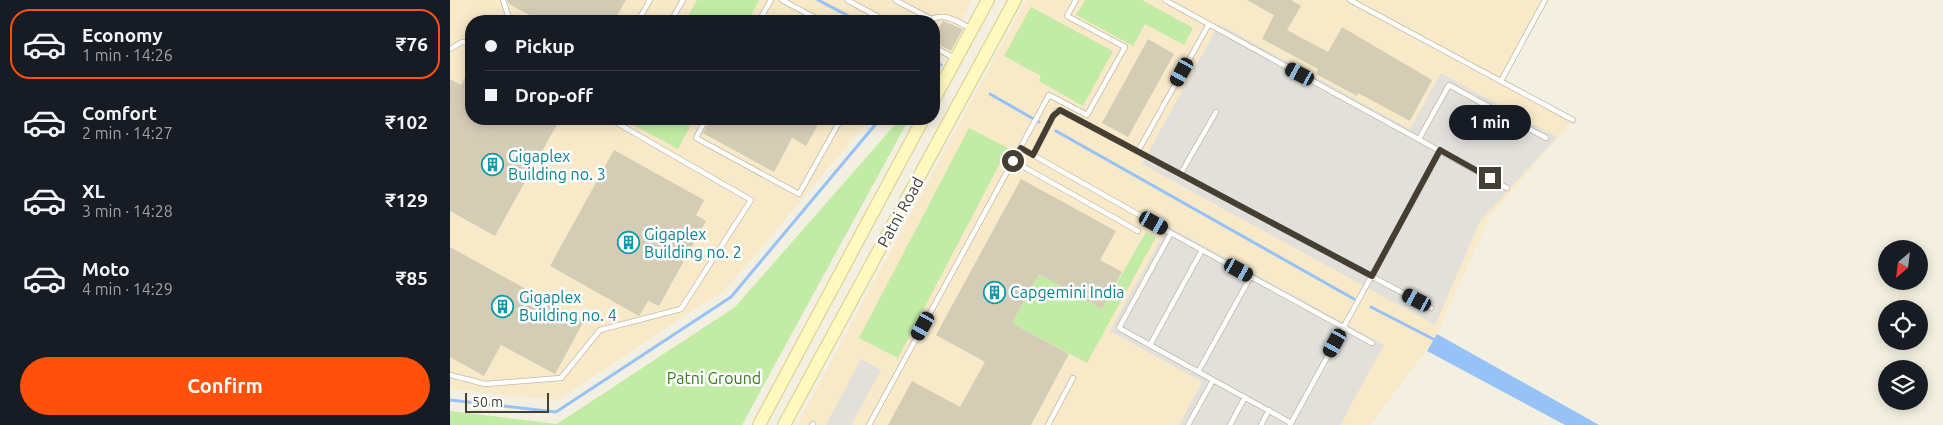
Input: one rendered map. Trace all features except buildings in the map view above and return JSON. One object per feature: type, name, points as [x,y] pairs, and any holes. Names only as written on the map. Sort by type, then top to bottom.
[{"type":"main road","points":[[940,88],[988,0]]},
{"type":"main road","name":"Patni Road","points":[[784,425],[1015,0]]},
{"type":"main road","name":"Patni Road","points":[[759,425],[920,125]]},
{"type":"lane","points":[[503,0],[508,15]]},
{"type":"lane","points":[[641,15],[650,0]]},
{"type":"lane","points":[[674,15],[683,0]]},
{"type":"lane","points":[[762,15],[771,0]]},
{"type":"lane","points":[[782,0],[810,15]]},
{"type":"lane","points":[[847,0],[875,15]]},
{"type":"lane","points":[[895,0],[923,15]]},
{"type":"lane","points":[[869,425],[1050,95],[1087,116],[1125,47],[1068,16],[1076,0]]},
{"type":"lane","points":[[1165,0],[1507,188]]},
{"type":"lane","points":[[1350,0],[1573,120]]},
{"type":"lane","points":[[1501,81],[1545,0]]},
{"type":"lane","points":[[940,16],[948,17],[972,30]]},
{"type":"lane","points":[[1138,150],[1209,24]]},
{"type":"lane","points":[[450,48],[465,42]]},
{"type":"lane","points":[[940,50],[956,59]]},
{"type":"lane","points":[[1419,139],[1449,85],[1546,138]]},
{"type":"lane","points":[[1033,155],[1053,116],[1060,110],[1432,308]]},
{"type":"lane","points":[[1181,173],[1216,112]]},
{"type":"lane","points":[[450,375],[485,384],[560,378],[600,330],[681,310],[751,200],[625,125]]},
{"type":"lane","points":[[703,125],[696,138],[800,194],[838,125]]},
{"type":"lane","points":[[1022,146],[1033,155],[1372,343]]},
{"type":"lane","points":[[1172,233],[1119,328],[1269,410],[1291,424],[1440,150]]},
{"type":"lane","points":[[1013,161],[1138,231]]},
{"type":"lane","points":[[1150,345],[1202,250]]},
{"type":"lane","points":[[1198,372],[1251,276]]},
{"type":"lane","points":[[1048,425],[1073,378]]},
{"type":"lane","points":[[1188,425],[1213,380]]},
{"type":"lane","points":[[1230,425],[1245,397]]},
{"type":"lane","points":[[1261,425],[1269,410]]},
{"type":"shaded area","points":[[450,0],[972,0],[940,60],[940,15],[465,15],[465,125],[865,125],[726,289],[557,400],[450,389]]},
{"type":"shaded area","points":[[1026,0],[1545,0],[1501,81],[1573,120],[1489,218],[1434,340],[1370,425],[797,425]]},
{"type":"shaded area","points":[[1219,24],[1410,129],[1441,73],[1557,137],[1480,221],[1435,325],[1142,164]]},
{"type":"shaded area","points":[[1168,226],[1384,345],[1340,425],[1179,425],[1202,382],[1110,331]]},
{"type":"shaded area","points":[[861,359],[881,370],[851,425],[826,425]]},
{"type":"green space","points":[[697,0],[759,0],[751,15],[688,15]]},
{"type":"green space","points":[[1085,0],[1142,0],[1193,28],[1184,45],[1145,24],[1133,46],[1076,15]]},
{"type":"green space","points":[[1031,7],[1113,51],[1083,106],[1039,81],[1041,76],[1004,56]]},
{"type":"green space","points":[[634,125],[691,125],[678,149]]},
{"type":"green space","name":"Patni Ground","points":[[895,125],[906,125],[742,425],[450,425],[450,411],[557,424],[735,307]]},
{"type":"green space","points":[[969,128],[1008,148],[898,358],[859,338]]},
{"type":"green space","points":[[1146,232],[1156,237],[1087,363],[1012,323],[1039,274],[1102,309]]},
{"type":"water","points":[[1437,334],[1599,425],[1565,425],[1427,351]]},
{"type":"waterway","points":[[818,0],[847,15]]},
{"type":"waterway","points":[[990,94],[1039,122]]},
{"type":"waterway","points":[[450,400],[556,412],[731,297],[875,125]]},
{"type":"waterway","points":[[1056,131],[1354,299]]},
{"type":"waterway","points":[[1371,307],[1437,341]]},
{"type":"place","name":"Gigaplex Building no. 3","points":[[492,165]]},
{"type":"place","name":"Gigaplex Building no. 2","points":[[628,243]]},
{"type":"place","name":"Capgemini India","points":[[994,292]]},
{"type":"place","name":"Gigaplex Building no. 4","points":[[503,306]]},
{"type":"route","points":[[1013,161],[1021,148],[1033,155],[1053,116],[1056,111],[1060,110],[1158,160],[1372,276],[1440,150],[1490,178]]}]
